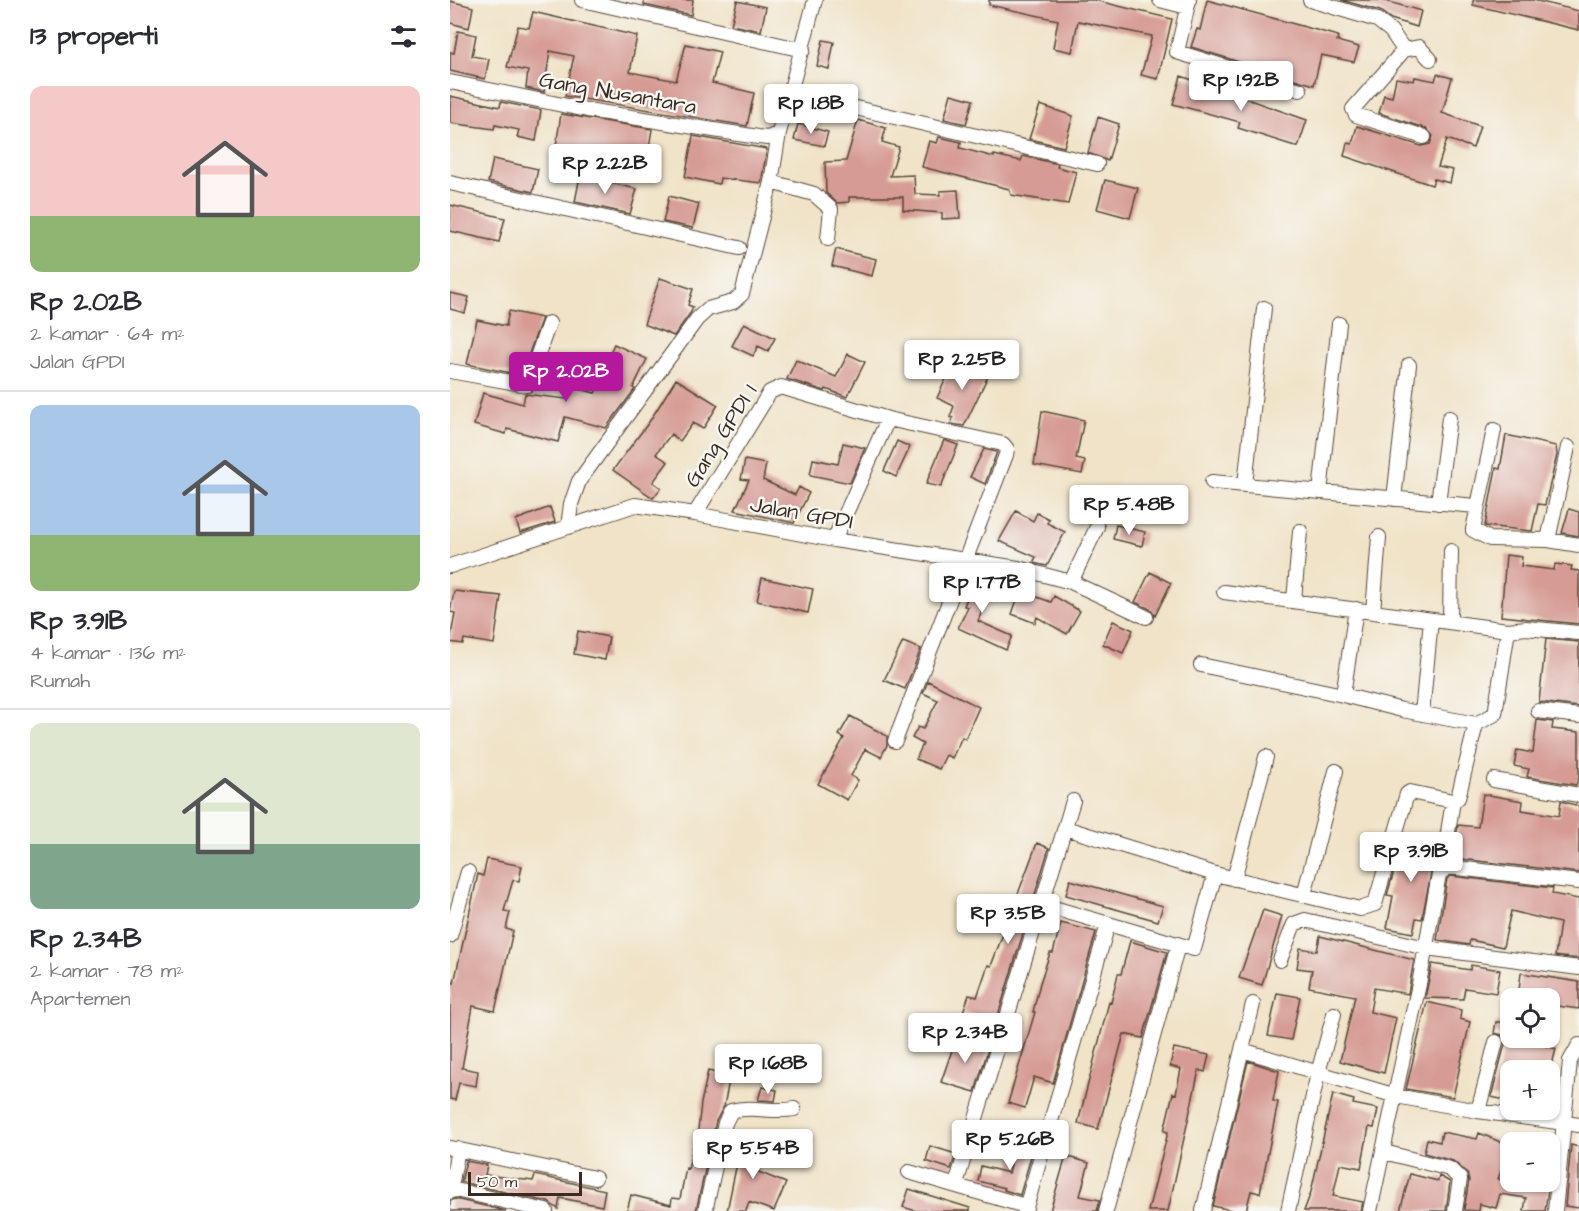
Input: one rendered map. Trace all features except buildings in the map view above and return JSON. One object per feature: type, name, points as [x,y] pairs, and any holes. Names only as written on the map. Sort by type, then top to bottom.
[{"type":"street","points":[[582,0],[803,50]]},
{"type":"street","points":[[568,527],[571,504],[579,481],[676,345],[708,309],[733,302],[742,294],[771,182],[779,132],[815,0]]},
{"type":"street","points":[[1160,0],[1188,3],[1177,45],[1177,52],[1180,56],[1300,90]]},
{"type":"street","points":[[1310,0],[1377,20],[1391,31],[1401,47]]},
{"type":"street","points":[[1401,47],[1419,47],[1430,59]]},
{"type":"street","points":[[1401,47],[1353,109],[1356,115],[1424,137]]},
{"type":"street","name":"Gang Nusantara","points":[[450,82],[587,110],[758,138],[768,138],[779,132]]},
{"type":"street","points":[[791,93],[1097,164]]},
{"type":"street","points":[[771,182],[814,194],[831,209],[828,239]]},
{"type":"street","points":[[450,183],[739,248]]},
{"type":"street","points":[[1245,485],[1264,308]]},
{"type":"street","points":[[450,372],[527,385],[549,323]]},
{"type":"street","points":[[1320,492],[1339,324]]},
{"type":"street","points":[[1394,499],[1409,365]]},
{"type":"street","name":"Gang GPDI 1","points":[[695,514],[770,392],[775,388],[781,387],[888,419]]},
{"type":"street","points":[[1438,503],[1449,418]]},
{"type":"street","points":[[834,540],[888,419],[990,440],[1003,444],[1007,449],[967,560],[895,741]]},
{"type":"street","points":[[1494,430],[1473,530],[1480,536],[1490,539],[1548,540],[1579,545]]},
{"type":"street","points":[[1548,540],[1568,447]]},
{"type":"street","points":[[1212,482],[1476,507]]},
{"type":"street","name":"Jalan GPDI","points":[[450,566],[635,505],[834,540],[1018,568],[1071,582],[1146,617]]},
{"type":"street","points":[[1071,582],[1097,527]]},
{"type":"street","points":[[1294,600],[1300,531]]},
{"type":"street","points":[[1373,612],[1379,537]]},
{"type":"street","points":[[1450,622],[1451,551]]},
{"type":"street","points":[[1224,592],[1508,630],[1526,628],[1579,633]]},
{"type":"street","points":[[1343,695],[1356,609]]},
{"type":"street","points":[[1422,714],[1431,620]]},
{"type":"street","points":[[1201,665],[1476,724],[1495,714],[1508,630]]},
{"type":"street","points":[[1538,711],[1579,716]]},
{"type":"street","points":[[1065,828],[1215,874],[1360,909],[1375,904],[1407,794],[1410,792],[1453,801],[1458,798],[1476,724]]},
{"type":"street","points":[[1234,879],[1266,757]]},
{"type":"street","points":[[1304,895],[1336,771]]},
{"type":"street","points":[[1494,780],[1579,795]]},
{"type":"street","points":[[956,1184],[1073,801]]},
{"type":"street","points":[[1370,1211],[1396,1096],[1439,874],[1442,869],[1453,801]]},
{"type":"street","points":[[1442,869],[1448,867],[1579,882]]},
{"type":"street","points":[[450,936],[468,872]]},
{"type":"street","points":[[1040,904],[1194,949],[1215,874]]},
{"type":"street","points":[[1280,960],[1294,924],[1305,920],[1426,948],[1579,968]]},
{"type":"street","points":[[909,1172],[956,1184],[1025,1208],[1108,924]]},
{"type":"street","points":[[1106,1211],[1178,945]]},
{"type":"street","points":[[1203,1211],[1253,1004]]},
{"type":"street","points":[[1288,1211],[1318,1073],[1334,1014]]},
{"type":"street","points":[[1478,1111],[1496,1042]]},
{"type":"street","points":[[1555,1211],[1572,1124],[1570,1061],[1579,1045]]},
{"type":"street","points":[[1242,1050],[1396,1096],[1478,1111],[1572,1124]]},
{"type":"street","points":[[705,1211],[725,1123],[731,1111],[741,1108],[777,1113],[794,1109]]},
{"type":"street","points":[[546,1211],[450,1191],[454,1149],[595,1178]]},
{"type":"street","points":[[1384,1152],[1450,1169],[1460,1179],[1455,1211]]}]
